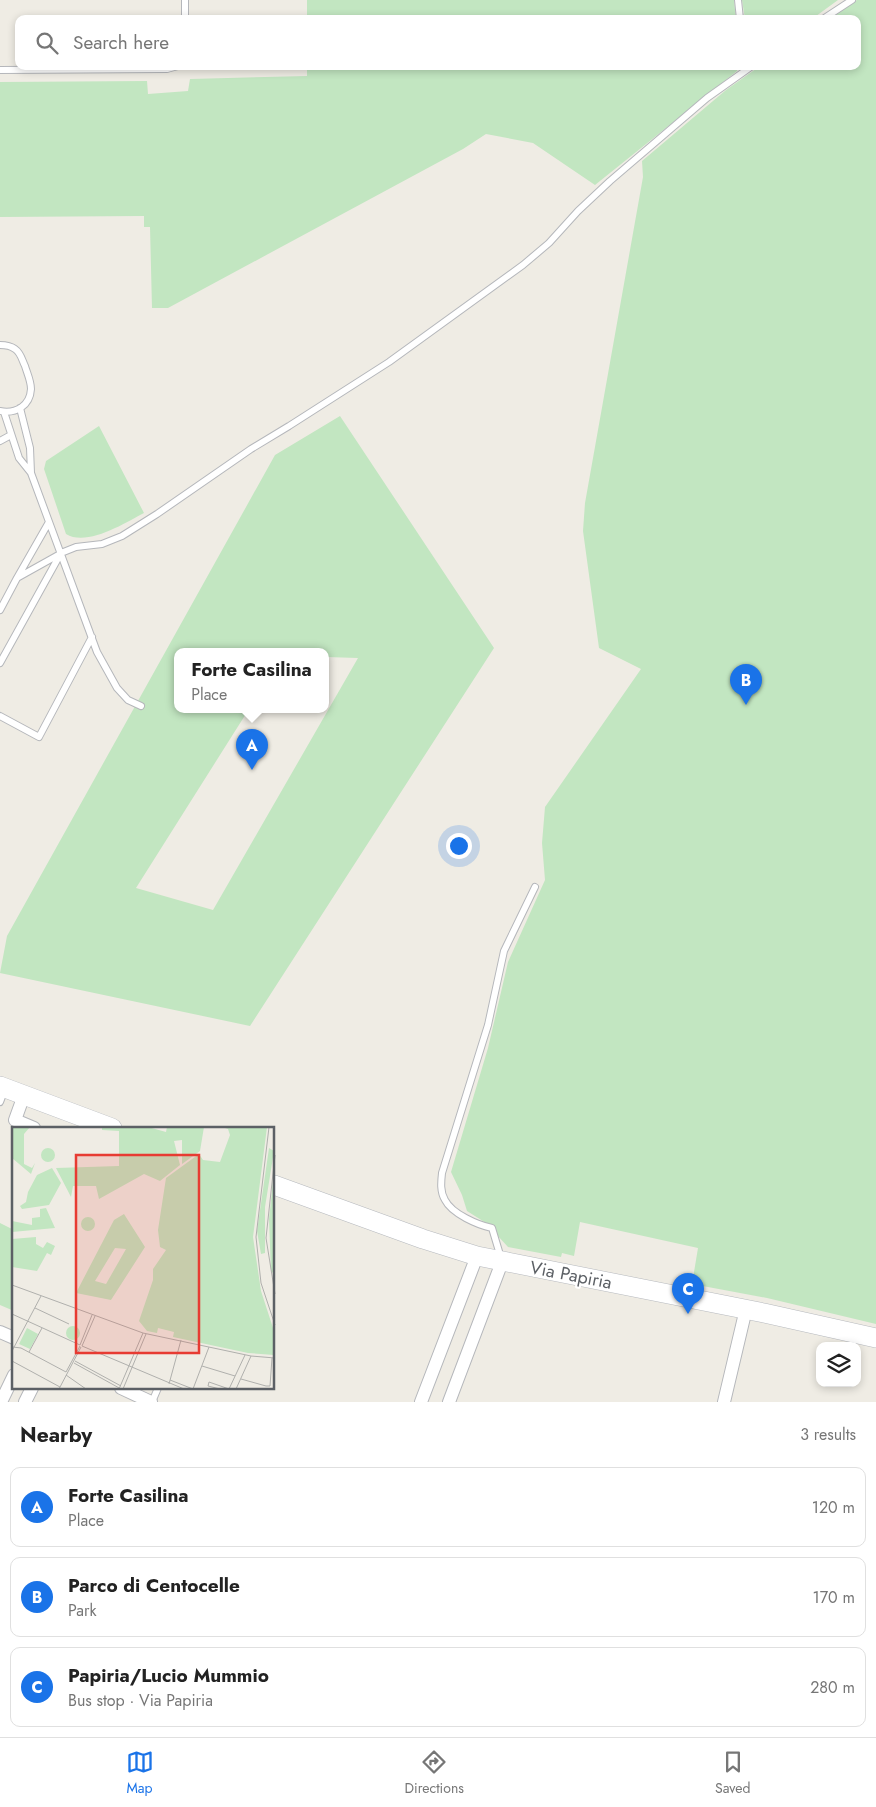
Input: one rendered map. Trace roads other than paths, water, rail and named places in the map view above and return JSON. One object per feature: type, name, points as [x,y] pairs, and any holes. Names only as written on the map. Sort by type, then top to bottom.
[{"type":"street","points":[[2,1092],[24,1095],[109,1127]]},
{"type":"street","points":[[24,1095],[15,1120],[32,1127]]},
{"type":"street","name":"Via Papiria","points":[[275,1186],[477,1256],[746,1309],[876,1338]]},
{"type":"street","points":[[421,1402],[477,1256]]},
{"type":"street","points":[[449,1402],[502,1262]]},
{"type":"street","points":[[724,1402],[746,1309]]},
{"type":"street","points":[[0,1332],[12,1337]]},
{"type":"street","points":[[1,1402],[12,1379]]},
{"type":"street","points":[[25,1402],[31,1390]]},
{"type":"street","points":[[125,1390],[152,1402]]},
{"type":"lane","points":[[184,0],[185,15]]},
{"type":"lane","points":[[738,0],[740,15]]},
{"type":"lane","points":[[829,15],[852,0]]},
{"type":"lane","points":[[0,70],[15,70]]},
{"type":"lane","points":[[17,578],[60,553],[76,547],[102,544],[122,536],[251,449],[389,362],[523,265],[549,243],[578,211],[610,182],[707,98],[745,70]]},
{"type":"lane","points":[[0,345],[12,347],[19,352],[30,381],[28,402],[20,408],[2,412],[19,458],[31,474],[97,652],[117,688],[128,700],[141,706]]},
{"type":"lane","points":[[20,408],[30,448],[31,474]]},
{"type":"lane","points":[[0,441],[12,435]]},
{"type":"lane","points":[[0,610],[49,522]]},
{"type":"lane","points":[[0,663],[60,553]]},
{"type":"lane","points":[[0,716],[39,737],[92,637]]},
{"type":"lane","points":[[502,1262],[492,1228],[479,1226],[450,1207],[444,1199],[442,1173],[488,1025],[504,951],[535,887]]},
{"type":"lane","points":[[152,1402],[157,1390]]},
{"type":"place","name":"Parco di Centocelle","points":[[746,705]]},
{"type":"place","name":"Forte Casilina","points":[[252,770]]},
{"type":"place","name":"Papiria/Lucio Mummio","points":[[688,1314]]}]
